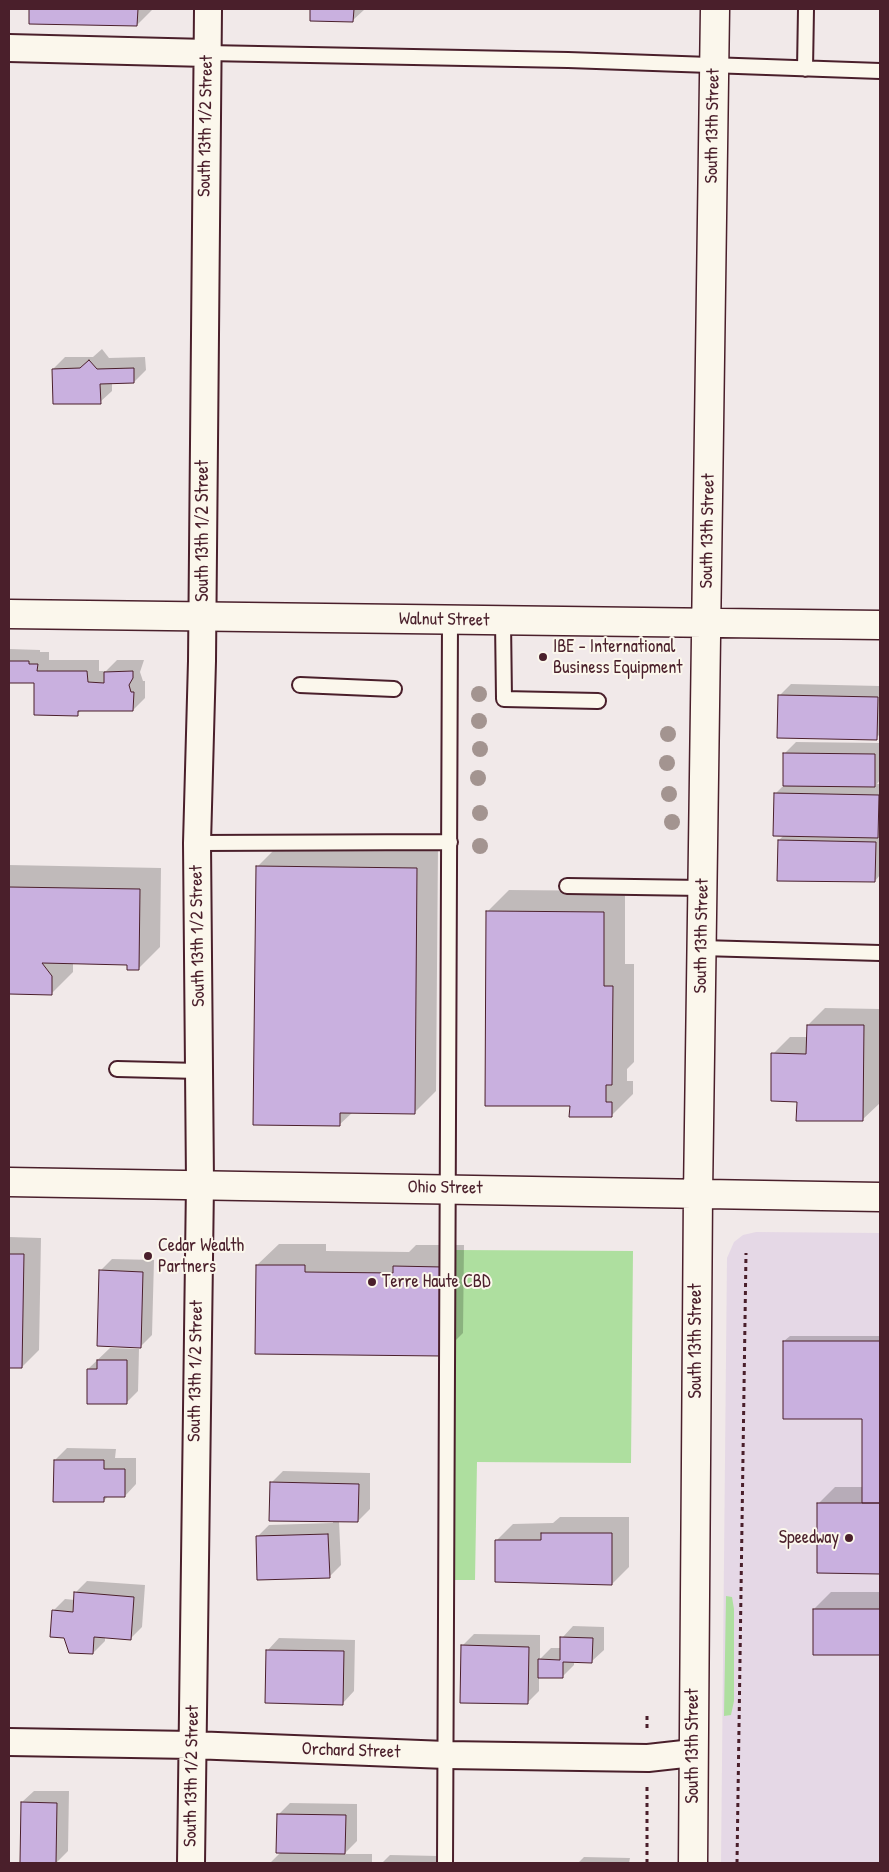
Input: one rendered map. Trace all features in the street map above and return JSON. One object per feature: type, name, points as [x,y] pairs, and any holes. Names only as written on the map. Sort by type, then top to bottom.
[{"type":"main road","name":"South 13th Street","points":[[693,1863],[698,1194],[715,9]]},
{"type":"main road","name":"Walnut Street","points":[[9,614],[880,625]]},
{"type":"main road","name":"Ohio Street","points":[[9,1182],[448,1188],[880,1197]]},
{"type":"street","name":"South 13th 1/2 Street","points":[[191,1863],[200,1184],[197,843],[202,616],[208,9]]},
{"type":"street","points":[[9,48],[207,53]]},
{"type":"street","name":"Orchard Street","points":[[9,1742],[192,1745],[446,1755],[648,1758],[693,1752]]},
{"type":"lane","points":[[805,69],[806,9]]},
{"type":"lane","points":[[207,53],[568,60],[880,72]]},
{"type":"lane","points":[[445,1863],[450,620]]},
{"type":"lane","points":[[502,621],[504,700],[598,701]]},
{"type":"lane","points":[[300,685],[394,689]]},
{"type":"lane","points":[[197,843],[450,842]]},
{"type":"lane","points":[[567,886],[702,888]]},
{"type":"lane","points":[[702,948],[880,953]]},
{"type":"lane","points":[[117,1069],[199,1071]]},
{"type":"path","points":[[737,1863],[746,1253]]},
{"type":"shaded area","points":[[756,1232],[880,1233],[880,1863],[721,1863],[727,1258],[734,1242],[743,1235]]},
{"type":"green space","points":[[455,1250],[633,1251],[631,1463],[477,1462],[475,1580],[452,1580]]},
{"type":"green space","points":[[726,1596],[732,1597],[734,1609],[734,1701],[731,1715],[724,1716]]},
{"type":"building","points":[[29,9],[138,9],[137,26],[29,24]]},
{"type":"building","points":[[310,9],[354,9],[353,22],[310,21]]},
{"type":"building","points":[[89,360],[97,369],[134,368],[134,383],[100,384],[101,404],[53,404],[52,369],[80,368]]},
{"type":"building","points":[[9,661],[29,661],[29,664],[38,664],[37,671],[87,671],[88,682],[104,683],[104,672],[133,671],[133,678],[129,685],[131,692],[134,692],[133,711],[78,711],[78,716],[34,715],[34,683],[9,683]]},
{"type":"building","points":[[778,695],[878,697],[877,740],[777,738]]},
{"type":"building","points":[[783,753],[875,754],[875,787],[783,786]]},
{"type":"building","points":[[774,793],[879,795],[878,838],[773,836]]},
{"type":"building","points":[[778,840],[876,842],[875,882],[777,881]]},
{"type":"building","points":[[256,866],[417,868],[415,1114],[340,1113],[340,1126],[253,1125]]},
{"type":"building","points":[[9,887],[140,889],[139,970],[127,970],[127,965],[42,963],[52,976],[52,995],[9,994]]},
{"type":"building","points":[[486,911],[604,912],[604,986],[613,986],[612,1085],[606,1085],[606,1102],[612,1102],[612,1117],[569,1117],[570,1106],[485,1106]]},
{"type":"building","points":[[807,1025],[864,1025],[863,1121],[796,1121],[797,1102],[771,1101],[771,1053],[806,1054]]},
{"type":"building","points":[[9,1254],[24,1254],[22,1368],[9,1368]]},
{"type":"building","points":[[256,1265],[305,1265],[305,1272],[393,1273],[393,1266],[443,1267],[441,1356],[255,1354]]},
{"type":"building","points":[[99,1270],[143,1272],[141,1348],[97,1346]]},
{"type":"building","name":"Speedway","points":[[783,1341],[880,1341],[880,1503],[862,1503],[862,1419],[783,1419]]},
{"type":"building","points":[[97,1360],[127,1360],[127,1404],[87,1404],[87,1369],[97,1369]]},
{"type":"building","points":[[54,1460],[104,1460],[104,1469],[125,1469],[125,1497],[104,1497],[104,1502],[53,1502]]},
{"type":"building","points":[[270,1482],[359,1484],[358,1522],[269,1521]]},
{"type":"building","name":"Speedway","points":[[817,1503],[880,1503],[880,1574],[817,1573]]},
{"type":"building","points":[[541,1533],[612,1533],[612,1585],[495,1582],[495,1540],[541,1540]]},
{"type":"building","points":[[328,1534],[330,1578],[257,1580],[256,1536]]},
{"type":"building","points":[[74,1592],[134,1597],[131,1640],[94,1637],[93,1654],[69,1653],[64,1638],[50,1637],[52,1610],[73,1612]]},
{"type":"building","points":[[813,1609],[880,1609],[880,1655],[813,1655]]},
{"type":"building","points":[[560,1637],[593,1638],[592,1663],[563,1662],[563,1678],[538,1678],[538,1659],[560,1660]]},
{"type":"building","points":[[461,1645],[529,1647],[528,1704],[460,1703]]},
{"type":"building","points":[[266,1650],[344,1651],[343,1705],[265,1703]]},
{"type":"building","points":[[21,1802],[57,1803],[56,1863],[20,1863]]},
{"type":"building","points":[[277,1814],[346,1815],[345,1854],[276,1853]]},
{"type":"place","name":"IBE - International Business Equipment","points":[[543,657]]},
{"type":"place","name":"Cedar Wealth Partners","points":[[148,1256]]},
{"type":"place","name":"Terre Haute CBD","points":[[372,1282]]},
{"type":"place","name":"Speedway","points":[[849,1538]]}]
